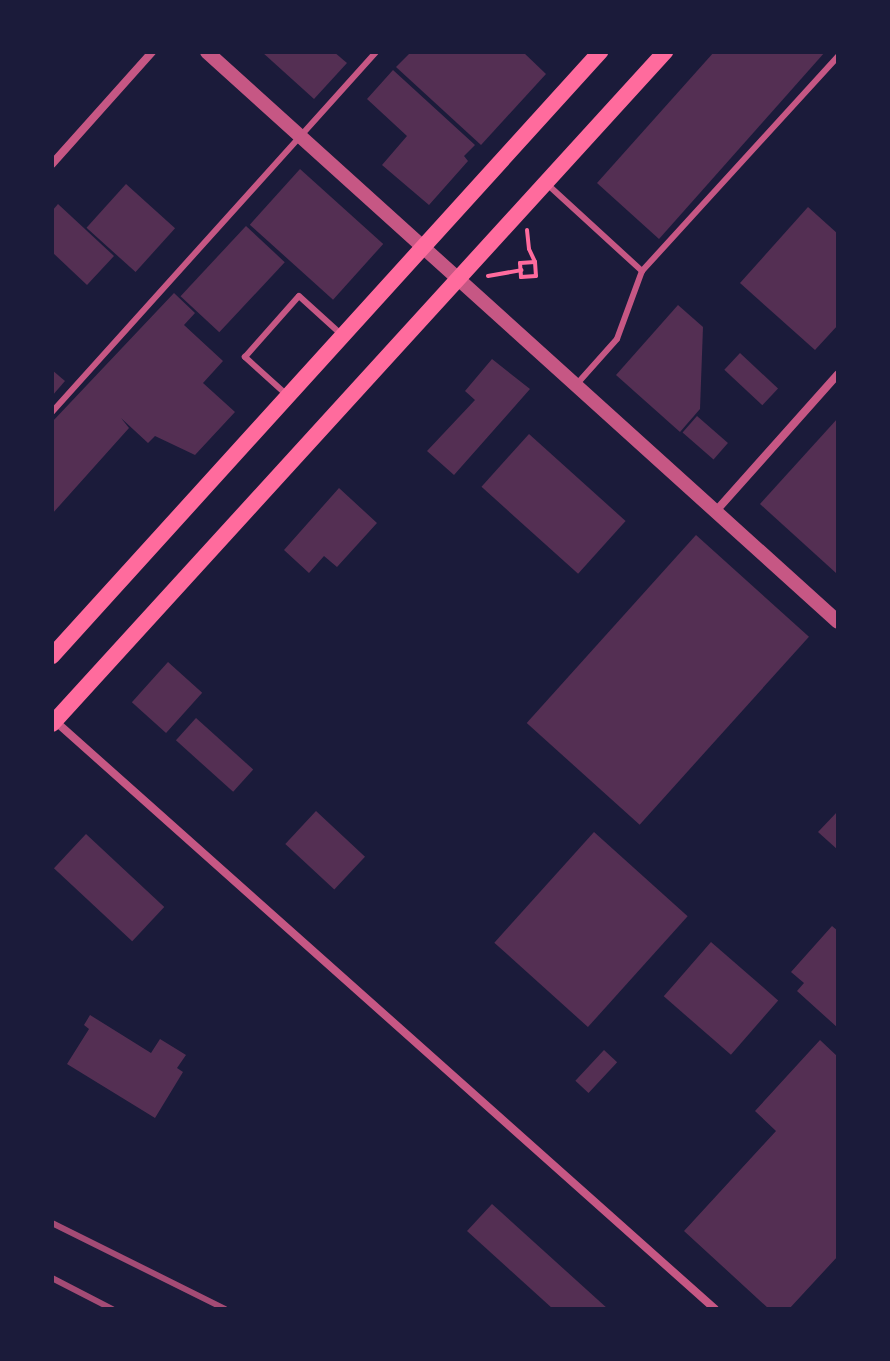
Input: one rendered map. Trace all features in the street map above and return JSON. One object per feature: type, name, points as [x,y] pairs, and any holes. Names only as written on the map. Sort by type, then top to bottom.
[{"type":"main road","points":[[52,656],[600,52]]},
{"type":"main road","points":[[53,722],[460,281],[665,52]]},
{"type":"street","points":[[52,164],[152,52]]},
{"type":"street","points":[[207,52],[838,622]]},
{"type":"street","points":[[716,511],[838,374]]},
{"type":"street","points":[[53,722],[715,1309]]},
{"type":"lane","points":[[52,412],[376,52]]},
{"type":"lane","points":[[576,385],[617,339],[642,271],[838,56]]},
{"type":"lane","points":[[547,184],[642,271]]},
{"type":"lane","points":[[287,396],[245,357],[299,296],[342,335]]},
{"type":"path","points":[[525,208],[535,262],[536,276],[521,277],[520,263],[535,262]]},
{"type":"path","points":[[460,281],[521,270]]},
{"type":"building","points":[[262,52],[334,52],[347,63],[314,99]]},
{"type":"building","points":[[411,52],[523,52],[546,74],[481,145],[396,67]]},
{"type":"building","points":[[714,52],[825,52],[659,239],[597,183]]},
{"type":"building","points":[[393,70],[475,145],[464,156],[468,161],[429,205],[382,165],[407,136],[367,99]]},
{"type":"building","points":[[300,169],[383,244],[333,300],[250,225]]},
{"type":"building","points":[[126,184],[175,228],[136,272],[87,228]]},
{"type":"building","points":[[58,204],[114,256],[87,285],[52,252],[52,211]]},
{"type":"building","points":[[808,207],[838,234],[838,325],[815,350],[740,283]]},
{"type":"building","points":[[246,226],[285,262],[219,332],[181,296]]},
{"type":"building","points":[[174,293],[195,313],[184,325],[223,361],[203,383],[235,412],[195,455],[155,436],[148,443],[121,418],[129,428],[52,514],[52,422]]},
{"type":"building","points":[[678,305],[703,327],[700,409],[680,432],[616,375]]},
{"type":"building","points":[[740,353],[778,388],[762,405],[724,370]]},
{"type":"building","points":[[492,359],[530,389],[454,475],[427,451],[475,400],[465,391]]},
{"type":"building","points":[[52,370],[65,381],[52,396]]},
{"type":"building","points":[[697,416],[728,443],[714,460],[683,433]]},
{"type":"building","points":[[838,418],[838,571],[836,573],[760,504]]},
{"type":"building","points":[[529,434],[626,521],[578,574],[481,487]]},
{"type":"building","points":[[339,488],[377,523],[337,567],[324,556],[309,573],[284,550]]},
{"type":"building","points":[[696,535],[809,637],[640,825],[527,723]]},
{"type":"building","points":[[168,662],[202,693],[166,733],[132,702]]},
{"type":"building","points":[[196,718],[253,770],[233,792],[176,740]]},
{"type":"building","points":[[316,811],[365,857],[334,890],[285,844]]},
{"type":"building","points":[[838,811],[838,850],[818,832]]},
{"type":"building","points":[[594,832],[688,916],[588,1027],[494,943]]},
{"type":"building","points":[[86,834],[164,907],[132,941],[54,868]]},
{"type":"building","points":[[832,926],[838,931],[838,1028],[797,991],[804,983],[791,972]]},
{"type":"building","points":[[711,942],[778,1000],[731,1055],[664,996]]},
{"type":"building","points":[[90,1015],[151,1053],[160,1039],[186,1055],[177,1068],[183,1072],[155,1118],[67,1064],[89,1029],[84,1025]]},
{"type":"building","points":[[820,1040],[838,1057],[838,1256],[789,1309],[769,1309],[684,1231],[776,1131],[755,1111]]},
{"type":"building","points":[[604,1050],[617,1062],[589,1093],[575,1081]]},
{"type":"building","points":[[492,1204],[608,1309],[553,1309],[467,1231]]},
{"type":"railway","points":[[52,1223],[225,1309]]},
{"type":"railway","points":[[52,1278],[112,1309]]}]
